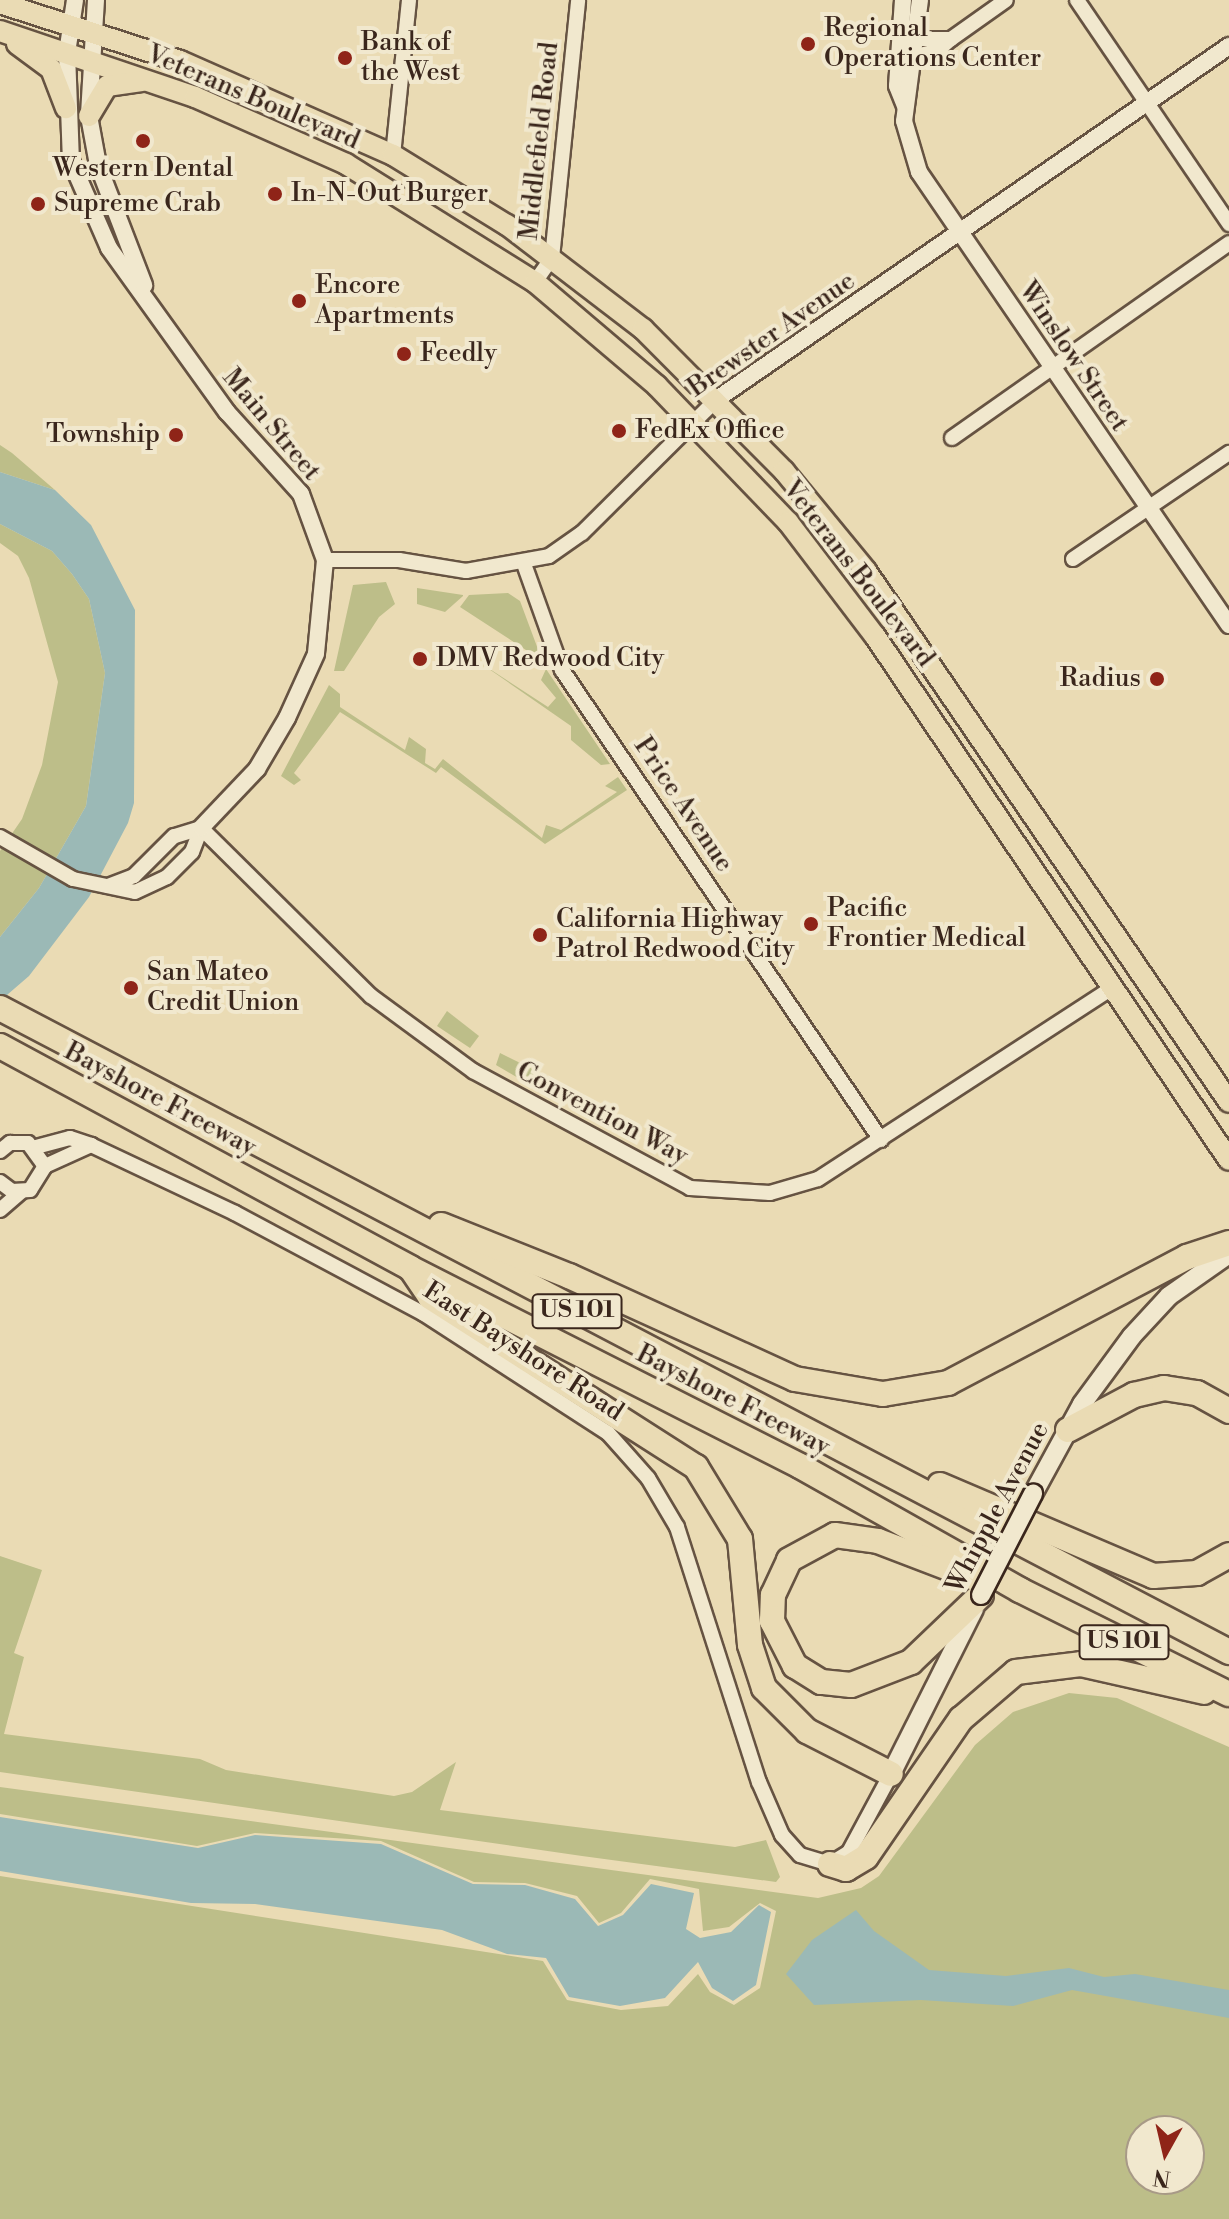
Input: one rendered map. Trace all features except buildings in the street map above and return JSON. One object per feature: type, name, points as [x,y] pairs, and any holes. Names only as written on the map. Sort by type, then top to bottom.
[{"type":"highway","name":"Bayshore Freeway","points":[[5,1011],[1229,1652]]},
{"type":"highway","name":"Bayshore Freeway","points":[[0,1046],[410,1268],[800,1466],[1020,1590],[1229,1696]]},
{"type":"highway","points":[[338,1186],[549,1267],[795,1379],[866,1393],[917,1392],[948,1383],[1187,1257],[1229,1243]]},
{"type":"highway","points":[[410,1268],[430,1297],[696,1467],[740,1539],[750,1645],[764,1688],[807,1731],[891,1774]]},
{"type":"highway","points":[[1068,1430],[1126,1399],[1164,1388],[1197,1393],[1229,1411]]},
{"type":"highway","points":[[815,1436],[1139,1572],[1183,1576],[1229,1555]]},
{"type":"highway","points":[[981,1595],[911,1662],[851,1685],[807,1675],[779,1645],[772,1621],[773,1595],[789,1560],[835,1535],[878,1541],[963,1576],[1020,1590]]},
{"type":"highway","points":[[830,1864],[846,1869],[866,1857],[961,1719],[1016,1672],[1081,1664],[1229,1696]]},
{"type":"main road","points":[[0,3],[38,0]]},
{"type":"main road","name":"Veterans Boulevard","points":[[0,3],[71,24],[252,88],[393,155],[552,258],[643,329],[717,399],[866,571],[1229,1102]]},
{"type":"main road","points":[[0,32],[51,69],[66,108]]},
{"type":"main road","name":"Veterans Boulevard","points":[[0,32],[154,81],[346,164],[535,282],[693,420],[814,554],[943,731],[1229,1160]]},
{"type":"main road","points":[[89,116],[107,86],[154,81]]},
{"type":"main road","points":[[346,164],[393,155],[408,200]]},
{"type":"main road","points":[[943,731],[972,747],[1024,802]]},
{"type":"main road","points":[[1114,987],[1161,1004]]},
{"type":"main road","name":"Whipple Avenue","points":[[891,1774],[1068,1430],[1151,1314],[1229,1254]]},
{"type":"street","name":"Main Street","points":[[0,837],[73,879],[123,892],[153,887],[192,852],[201,828],[257,769],[287,718],[316,654],[325,560],[301,494],[227,412],[109,248],[71,161],[66,108],[67,53],[75,0]]},
{"type":"street","name":"Main Street","points":[[96,0],[89,60],[89,116],[98,165],[155,313]]},
{"type":"street","points":[[393,155],[409,0]]},
{"type":"street","name":"Middlefield Road","points":[[535,282],[552,258],[578,0]]},
{"type":"street","name":"Winslow Street","points":[[903,0],[897,86],[905,106]]},
{"type":"street","name":"Winslow Street","points":[[920,0],[915,56],[905,106],[908,144],[919,172],[1050,369],[1229,625]]},
{"type":"street","points":[[915,56],[937,51],[1006,0]]},
{"type":"street","points":[[1077,0],[1229,224]]},
{"type":"street","points":[[917,39],[951,39]]},
{"type":"street","name":"Brewster Avenue","points":[[325,560],[399,560],[466,571],[524,564],[582,533],[717,399],[1148,106],[1229,46]]},
{"type":"street","points":[[952,438],[1229,243]]},
{"type":"street","points":[[1073,559],[1229,453]]},
{"type":"street","name":"Price Avenue","points":[[524,564],[562,670],[881,1140]]},
{"type":"street","name":"Main Street","points":[[102,885],[134,876],[174,836],[201,828]]},
{"type":"street","name":"Convention Way","points":[[201,828],[371,996],[473,1071],[690,1188],[770,1193],[818,1179],[1114,987]]},
{"type":"street","name":"East Bayshore Road","points":[[0,1151],[19,1141],[36,1147],[70,1138],[91,1145],[413,1308],[615,1440],[648,1478],[680,1535],[759,1782],[782,1835],[812,1862],[830,1864]]},
{"type":"street","points":[[0,1210],[21,1192],[36,1186],[45,1166],[91,1145]]},
{"type":"street","points":[[36,1147],[45,1166]]},
{"type":"street","points":[[0,1182],[21,1192]]},
{"type":"street","name":"Whipple Avenue","points":[[830,1864],[849,1852],[866,1827],[891,1774]]},
{"type":"green space","points":[[0,445],[12,453],[55,490],[0,472]]},
{"type":"green space","points":[[0,524],[52,551],[72,574],[89,599],[105,673],[86,806],[39,888],[0,937],[0,851],[22,819],[42,765],[58,682],[29,578],[18,556],[0,543]]},
{"type":"green space","points":[[386,582],[395,604],[379,617],[344,671],[334,671],[353,585]]},
{"type":"green space","points":[[417,588],[463,596],[445,612],[417,604]]},
{"type":"green space","points":[[508,593],[520,601],[542,660],[533,665],[518,659],[529,652],[460,607],[469,595]]},
{"type":"green space","points":[[476,660],[548,707],[556,698],[541,680],[546,669],[610,764],[601,765],[571,740],[571,726]]},
{"type":"green space","points":[[329,685],[340,694],[340,707],[405,750],[409,737],[426,749],[425,763],[435,769],[443,759],[542,838],[546,825],[561,830],[617,792],[605,786],[618,777],[627,790],[545,844],[441,767],[436,773],[340,712],[294,773],[301,780],[294,785],[281,776]]},
{"type":"green space","points":[[447,1011],[479,1036],[470,1048],[437,1026]]},
{"type":"green space","points":[[500,1053],[555,1080],[547,1095],[496,1065]]},
{"type":"green space","points":[[0,1556],[42,1570],[14,1653],[24,1657],[4,1734],[200,1759],[226,1770],[394,1796],[412,1792],[456,1762],[440,1810],[735,1847],[766,1840],[780,1877],[776,1882],[582,1856],[0,1772]]},
{"type":"green space","points":[[1069,1693],[1117,1698],[1229,1747],[1229,2219],[0,2219],[0,1876],[543,1961],[567,2000],[621,2010],[668,2006],[698,1974],[710,1992],[734,2005],[760,1988],[776,1911],[760,1903],[729,1927],[703,1931],[699,1889],[650,1879],[621,1913],[599,1923],[577,1896],[525,1883],[474,1882],[381,1841],[255,1833],[197,1846],[0,1814],[0,1787],[818,1898],[861,1888],[879,1876],[975,1745],[1013,1712]]},
{"type":"water","points":[[0,472],[55,490],[91,525],[135,610],[134,803],[128,823],[89,897],[29,976],[0,1001],[0,937],[39,888],[86,806],[105,673],[89,599],[72,574],[52,551],[0,524]]},
{"type":"water","points":[[0,1817],[198,1848],[255,1835],[381,1844],[473,1884],[525,1885],[575,1899],[598,1926],[623,1915],[651,1884],[694,1893],[686,1929],[700,1938],[731,1932],[759,1905],[771,1912],[756,1985],[733,2001],[712,1988],[698,1962],[665,1998],[620,2006],[569,1997],[546,1958],[507,1954],[442,1930],[255,1904],[191,1903],[0,1871]]},
{"type":"water","points":[[856,1910],[874,1931],[929,1970],[1006,1976],[1069,1968],[1104,1977],[1135,1974],[1229,1990],[1229,2018],[1072,1990],[1013,2006],[921,2000],[814,2005],[786,1974],[812,1940]]},
{"type":"place","name":"Regional Operations Center","points":[[808,44]]},
{"type":"place","name":"Bank of the West","points":[[345,58]]},
{"type":"place","name":"Western Dental","points":[[143,141]]},
{"type":"place","name":"In-N-Out Burger","points":[[275,194]]},
{"type":"place","name":"Supreme Crab","points":[[38,204]]},
{"type":"place","name":"Encore Apartments","points":[[299,301]]},
{"type":"place","name":"Feedly","points":[[404,354]]},
{"type":"place","name":"FedEx Office","points":[[619,431]]},
{"type":"place","name":"Township","points":[[176,435]]},
{"type":"place","name":"DMV Redwood City","points":[[420,659]]},
{"type":"place","name":"Radius","points":[[1157,679]]},
{"type":"place","name":"Pacific Frontier Medical","points":[[811,924]]},
{"type":"place","name":"California Highway Patrol Redwood City","points":[[540,935]]},
{"type":"place","name":"San Mateo Credit Union","points":[[131,988]]}]
